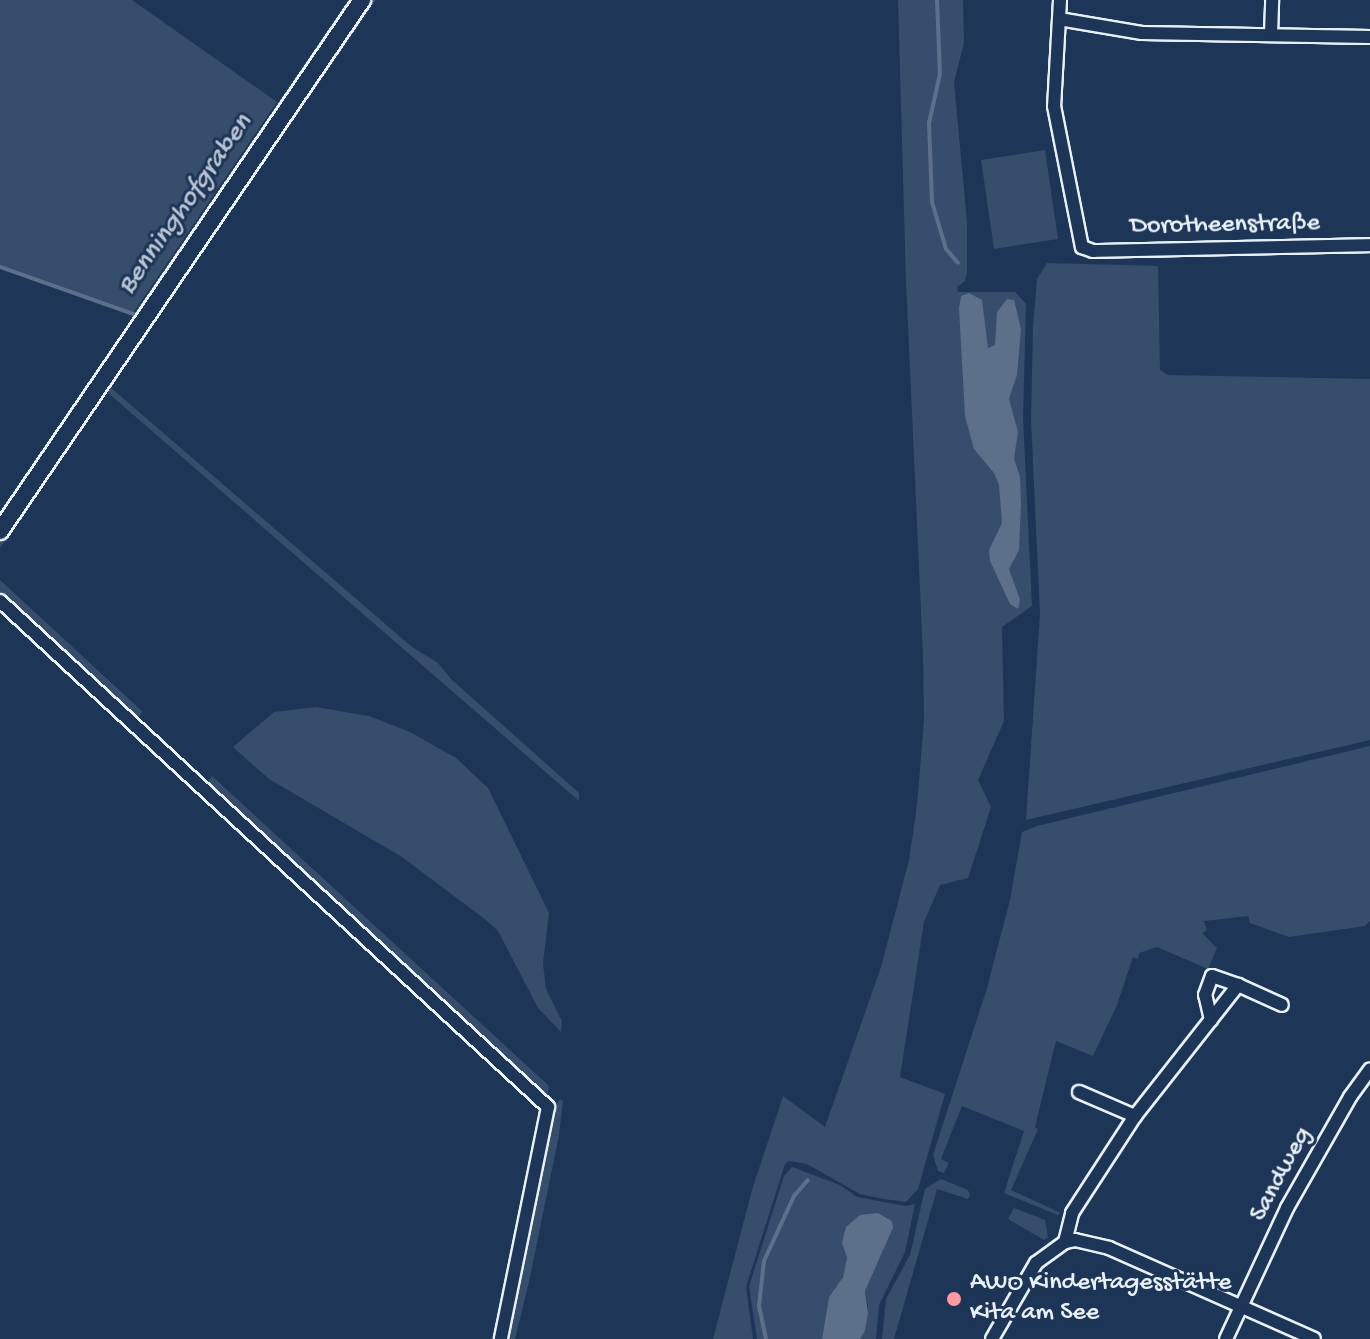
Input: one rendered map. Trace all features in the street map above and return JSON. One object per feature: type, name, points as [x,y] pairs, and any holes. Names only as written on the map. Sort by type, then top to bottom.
[{"type":"street","points":[[0,531],[362,0]]},
{"type":"street","points":[[1060,0],[1059,19],[1142,33],[1370,37]]},
{"type":"street","points":[[1271,34],[1272,0]]},
{"type":"street","name":"Dorotheenstraße","points":[[1059,19],[1054,106],[1082,247],[1093,251],[1370,245]]},
{"type":"street","points":[[0,601],[548,1107],[501,1339]]},
{"type":"street","points":[[1211,1020],[1205,995],[1212,976],[1282,1005]]},
{"type":"street","points":[[1065,1242],[1072,1213],[1135,1116],[1238,985]]},
{"type":"street","name":"Sandweg","points":[[1226,1339],[1287,1208],[1350,1097],[1370,1069]]},
{"type":"street","points":[[1079,1092],[1135,1116]]},
{"type":"street","points":[[992,1339],[1036,1263],[1065,1242],[1094,1242],[1314,1339]]},
{"type":"shaded area","points":[[0,0],[132,0],[277,102],[133,313],[0,265]]},
{"type":"shaded area","points":[[369,0],[376,0],[110,387],[412,647],[438,663],[452,680],[579,793],[579,801],[107,392],[0,548],[0,539]]},
{"type":"shaded area","points":[[898,0],[963,0],[964,43],[954,82],[967,222],[967,272],[965,281],[957,287],[958,292],[1015,292],[1026,304],[1023,418],[1032,606],[1002,627],[1004,721],[978,780],[991,807],[968,878],[940,885],[924,922],[900,1077],[945,1094],[918,1189],[906,1202],[860,1194],[807,1164],[789,1161],[785,1164],[746,1287],[753,1339],[713,1339],[752,1190],[783,1096],[825,1127],[881,967],[909,860],[917,805],[924,720],[923,656],[906,282]]},
{"type":"shaded area","points":[[1045,150],[1058,239],[994,249],[981,160]]},
{"type":"shaded area","points":[[1047,263],[1158,266],[1160,370],[1168,375],[1370,379],[1370,740],[1026,820],[1040,614],[1031,419],[1033,326],[1037,279]]},
{"type":"shaded area","points":[[969,293],[982,300],[988,348],[995,345],[997,312],[1007,299],[1014,300],[1021,329],[1017,375],[1009,399],[1018,432],[1014,458],[1020,477],[1019,550],[1009,569],[1020,600],[1018,609],[1010,604],[990,561],[989,550],[1002,523],[999,485],[994,473],[974,449],[965,416],[959,308],[961,296]]},
{"type":"shaded area","points":[[125,328],[129,333],[0,521],[0,511]]},
{"type":"shaded area","points":[[0,580],[143,712],[136,719],[0,594]]},
{"type":"shaded area","points":[[0,606],[541,1105],[543,1114],[0,613]]},
{"type":"shaded area","points":[[316,707],[369,716],[410,732],[456,758],[488,788],[549,913],[543,963],[546,989],[562,1021],[561,1032],[538,1008],[498,931],[486,920],[402,857],[269,779],[233,747],[274,712]]},
{"type":"shaded area","points":[[1370,746],[1370,921],[1365,926],[1289,937],[1250,923],[1248,916],[1204,921],[1207,930],[1202,933],[1217,948],[1208,969],[1157,947],[1139,953],[1138,959],[1133,957],[1117,1005],[1093,1056],[1056,1041],[1035,1127],[1038,1129],[1011,1190],[1061,1213],[1058,1215],[1004,1193],[1024,1131],[962,1106],[941,1159],[949,1163],[944,1173],[938,1171],[933,1155],[987,988],[1010,900],[1022,832]]},
{"type":"shaded area","points":[[212,776],[549,1086],[547,1098],[206,784]]},
{"type":"shaded area","points":[[560,1099],[563,1101],[559,1135],[529,1282],[515,1339],[503,1339],[553,1110]]},
{"type":"shaded area","points":[[792,1167],[840,1185],[857,1197],[906,1206],[915,1204],[905,1252],[879,1305],[876,1339],[860,1339],[865,1331],[868,1307],[865,1291],[893,1228],[892,1221],[878,1213],[842,1243],[847,1258],[843,1277],[829,1297],[822,1339],[757,1339],[749,1286],[784,1176]]},
{"type":"shaded area","points":[[941,1179],[968,1190],[970,1195],[968,1199],[937,1189],[894,1339],[882,1339],[886,1299],[910,1255],[925,1189]]},
{"type":"shaded area","points":[[1014,1208],[1045,1220],[1048,1237],[1044,1240],[1008,1219]]},
{"type":"shaded area","points":[[878,1213],[892,1221],[893,1228],[865,1291],[868,1313],[865,1331],[860,1339],[822,1339],[829,1297],[843,1277],[847,1258],[842,1243],[846,1227],[860,1215]]},
{"type":"waterway","name":"Benninghofgraben","points":[[0,267],[136,315],[351,0]]},
{"type":"waterway","points":[[937,0],[940,74],[929,123],[932,202],[946,249],[958,263]]},
{"type":"waterway","points":[[766,1339],[759,1306],[764,1261],[794,1196],[808,1180]]},
{"type":"place","name":"AWO Kindertagesstätte Kita am See","points":[[954,1299]]}]
